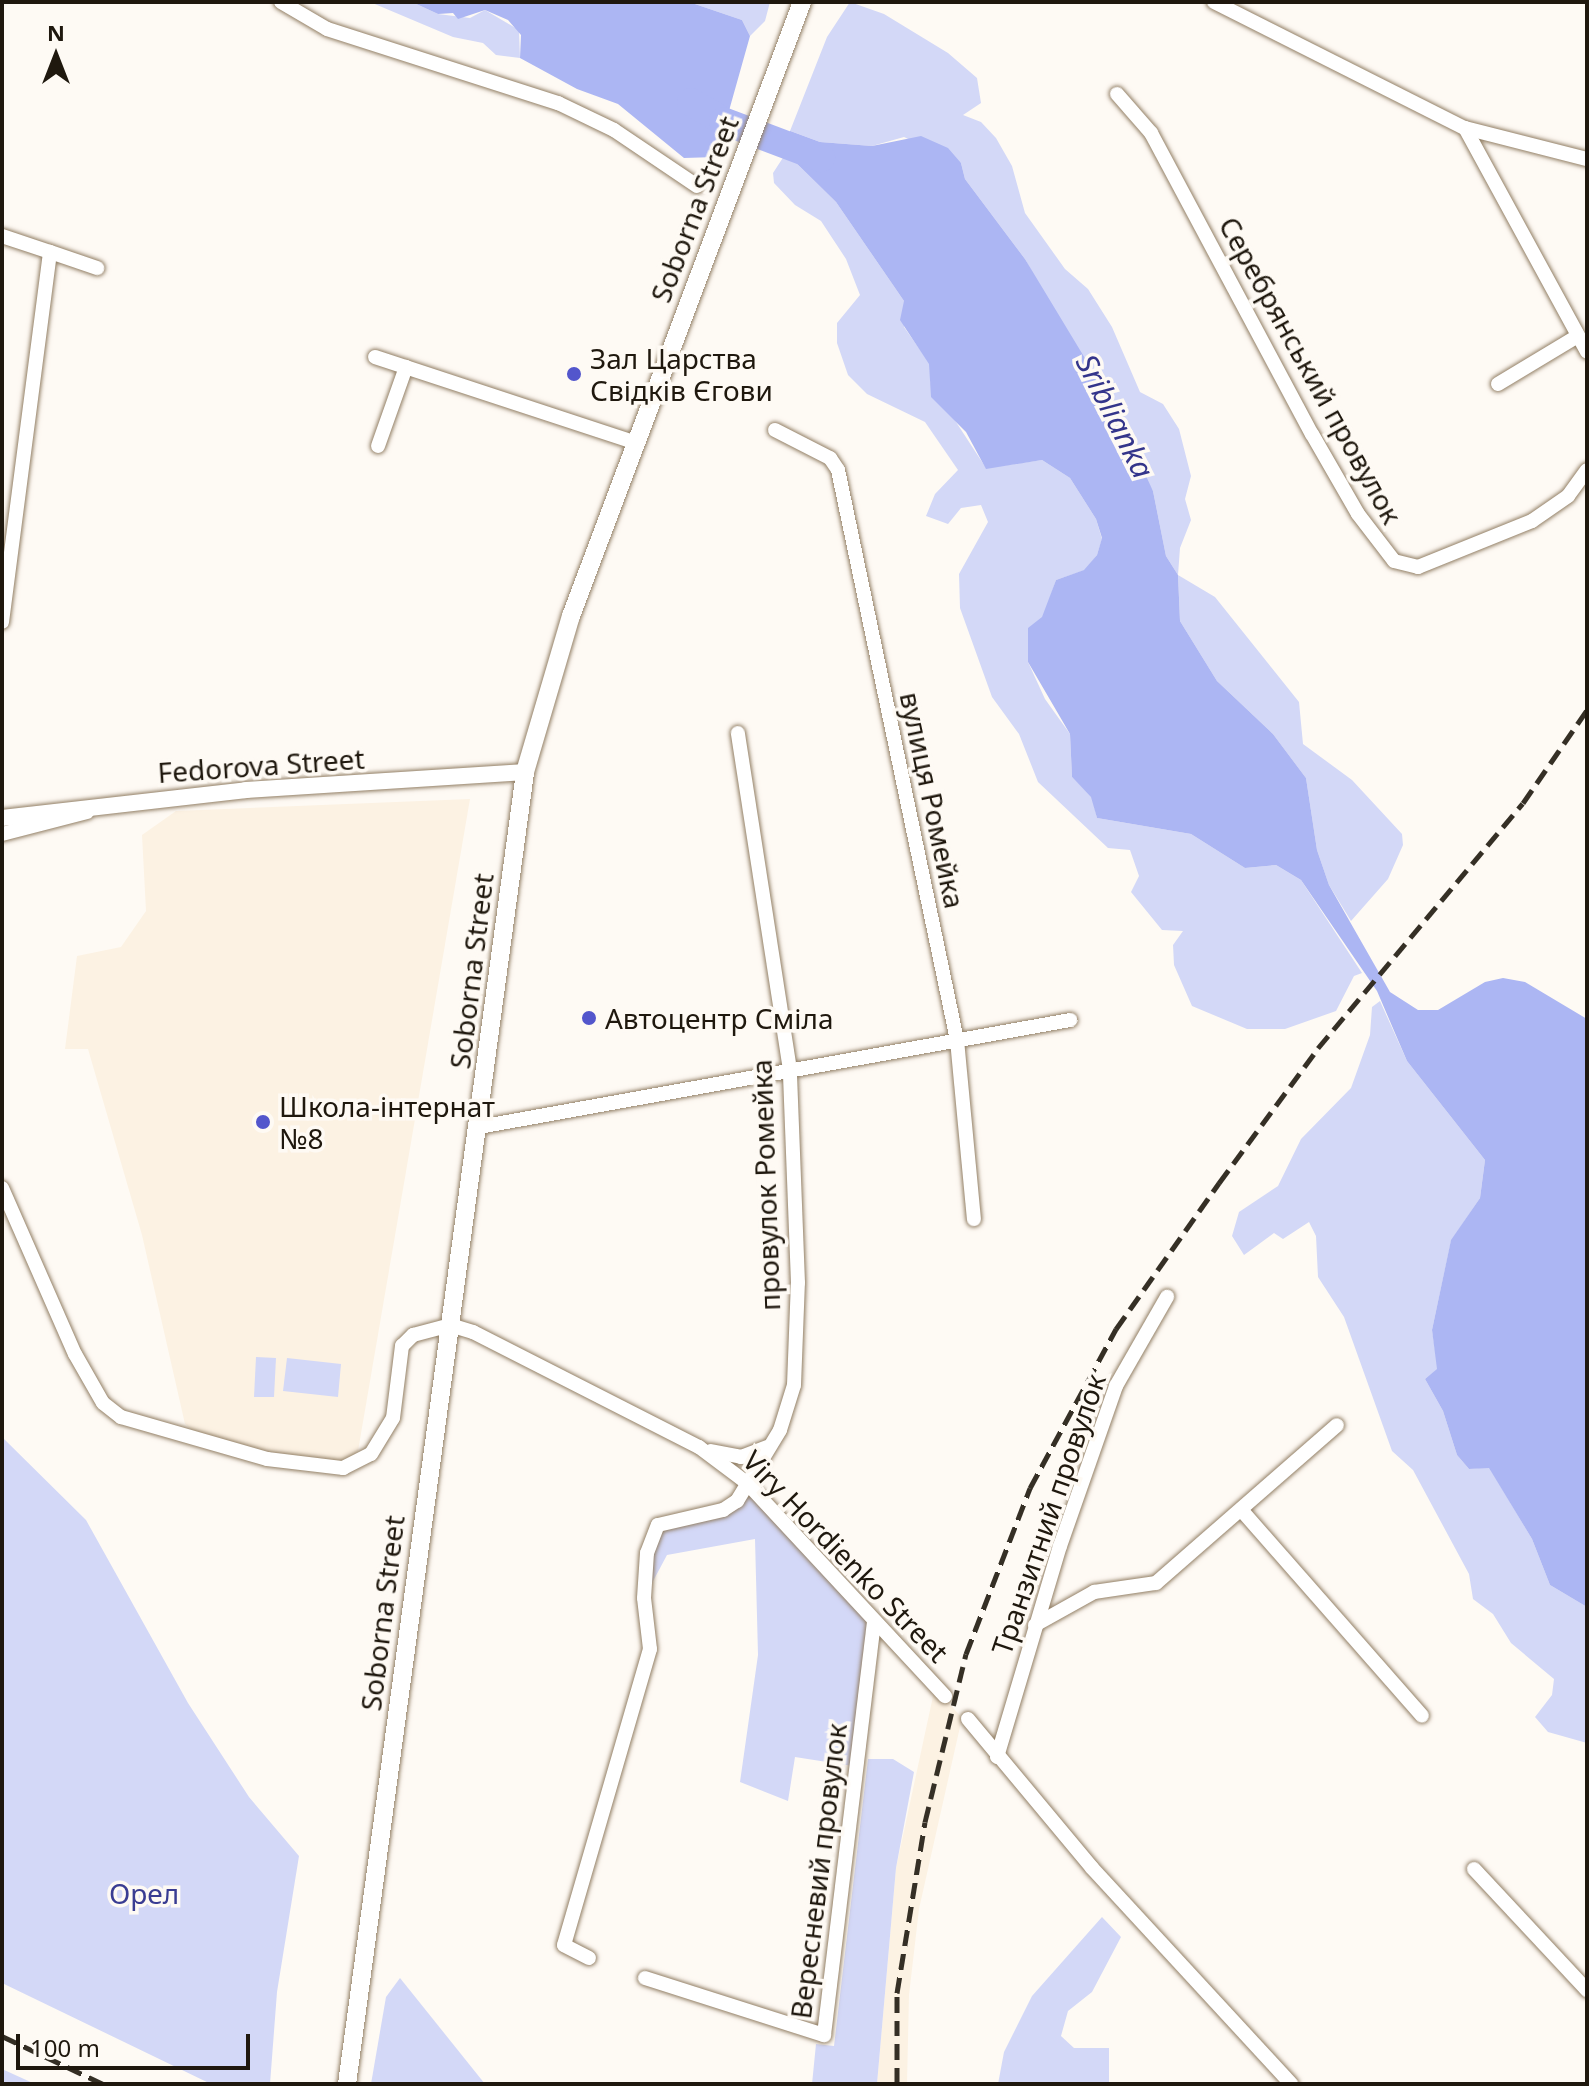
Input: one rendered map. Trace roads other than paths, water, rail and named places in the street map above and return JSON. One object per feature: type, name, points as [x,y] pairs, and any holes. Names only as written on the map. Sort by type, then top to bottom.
[{"type":"main road","name":"Soborna Street","points":[[347,2084],[525,772],[554,665],[802,2]]},
{"type":"street","points":[[281,2],[327,29],[558,103],[614,130],[697,186]]},
{"type":"street","points":[[1214,2],[1465,128],[1587,159]]},
{"type":"street","name":"Серебрянський провулок","points":[[1117,94],[1151,133],[1312,434],[1358,514],[1394,561],[1418,567],[1532,521],[1568,496],[1587,470]]},
{"type":"street","points":[[1465,128],[1587,352]]},
{"type":"street","points":[[2,236],[97,268]]},
{"type":"street","points":[[2,622],[50,252]]},
{"type":"street","points":[[1498,384],[1578,336]]},
{"type":"street","points":[[375,357],[636,443]]},
{"type":"street","points":[[378,446],[406,367]]},
{"type":"street","name":"вулиця Ромейка","points":[[775,430],[830,458],[838,470],[957,1040],[974,1219]]},
{"type":"street","name":"провулок Ромейка","points":[[589,1958],[564,1945],[650,1649],[644,1598],[647,1553],[658,1525],[723,1510],[737,1501],[772,1443],[794,1385],[797,1338],[790,1070],[738,733]]},
{"type":"street","name":"Fedorova Street","points":[[2,818],[114,802],[525,772]]},
{"type":"street","points":[[2,834],[49,825],[114,802]]},
{"type":"street","points":[[479,1127],[1070,1020]]},
{"type":"street","points":[[2,1188],[75,1354],[103,1403],[121,1417],[267,1459],[343,1468],[371,1454],[393,1418],[402,1346],[413,1335],[450,1325]]},
{"type":"street","name":"Транзитний провулок","points":[[997,1757],[1035,1626],[1116,1386],[1167,1297]]},
{"type":"street","name":"Viry Hordienko Street","points":[[450,1325],[699,1447],[747,1483],[945,1696]]},
{"type":"street","points":[[1035,1626],[1094,1592],[1156,1583],[1243,1512],[1337,1425]]},
{"type":"street","points":[[699,1447],[741,1457],[772,1443]]},
{"type":"street","points":[[1243,1512],[1422,1716]]},
{"type":"street","name":"Вересневий провулок","points":[[645,1978],[824,2035],[874,1623]]},
{"type":"street","points":[[968,1719],[997,1757],[1291,2084]]},
{"type":"street","points":[[1474,1869],[1587,1990]]},
{"type":"water","points":[[412,2],[689,2],[742,20],[750,36],[716,157],[684,158],[618,104],[577,89],[520,58],[521,35],[508,20],[485,10],[458,19],[453,13],[438,14]]},
{"type":"water","points":[[790,131],[820,142],[872,146],[921,136],[948,148],[961,163],[965,179],[1025,259],[1112,403],[1153,491],[1166,556],[1178,575],[1180,621],[1217,681],[1273,734],[1306,778],[1317,850],[1329,885],[1390,992],[1418,1010],[1438,1010],[1485,982],[1503,978],[1525,982],[1587,1019],[1587,1607],[1550,1585],[1532,1539],[1489,1468],[1469,1469],[1457,1455],[1443,1411],[1425,1379],[1437,1369],[1432,1330],[1451,1240],[1480,1198],[1485,1160],[1407,1061],[1377,991],[1301,880],[1276,865],[1245,868],[1191,834],[1097,818],[1091,797],[1072,777],[1070,734],[1028,662],[1028,628],[1042,617],[1056,580],[1084,570],[1097,555],[1102,538],[1096,519],[1070,478],[1042,460],[986,469],[966,432],[931,397],[929,364],[900,320],[904,301],[836,202],[786,153]]},
{"type":"waterway","name":"Sriblianka","points":[[691,102],[723,121],[821,158]]},
{"type":"railway","points":[[897,2084],[897,1993],[925,1822],[966,1654],[1030,1488],[1116,1329],[1219,1183],[1318,1048],[1523,803],[1587,710]]},
{"type":"railway","points":[[2,2036],[103,2084]]},
{"type":"place","name":"Зал Царства Свідків Єгови","points":[[574,374]]},
{"type":"place","name":"Автоцентр Сміла","points":[[589,1018]]},
{"type":"place","name":"Школа-інтернат №8","points":[[263,1122]]},
{"type":"park label","name":"Орел","points":[[144,1893]]}]
